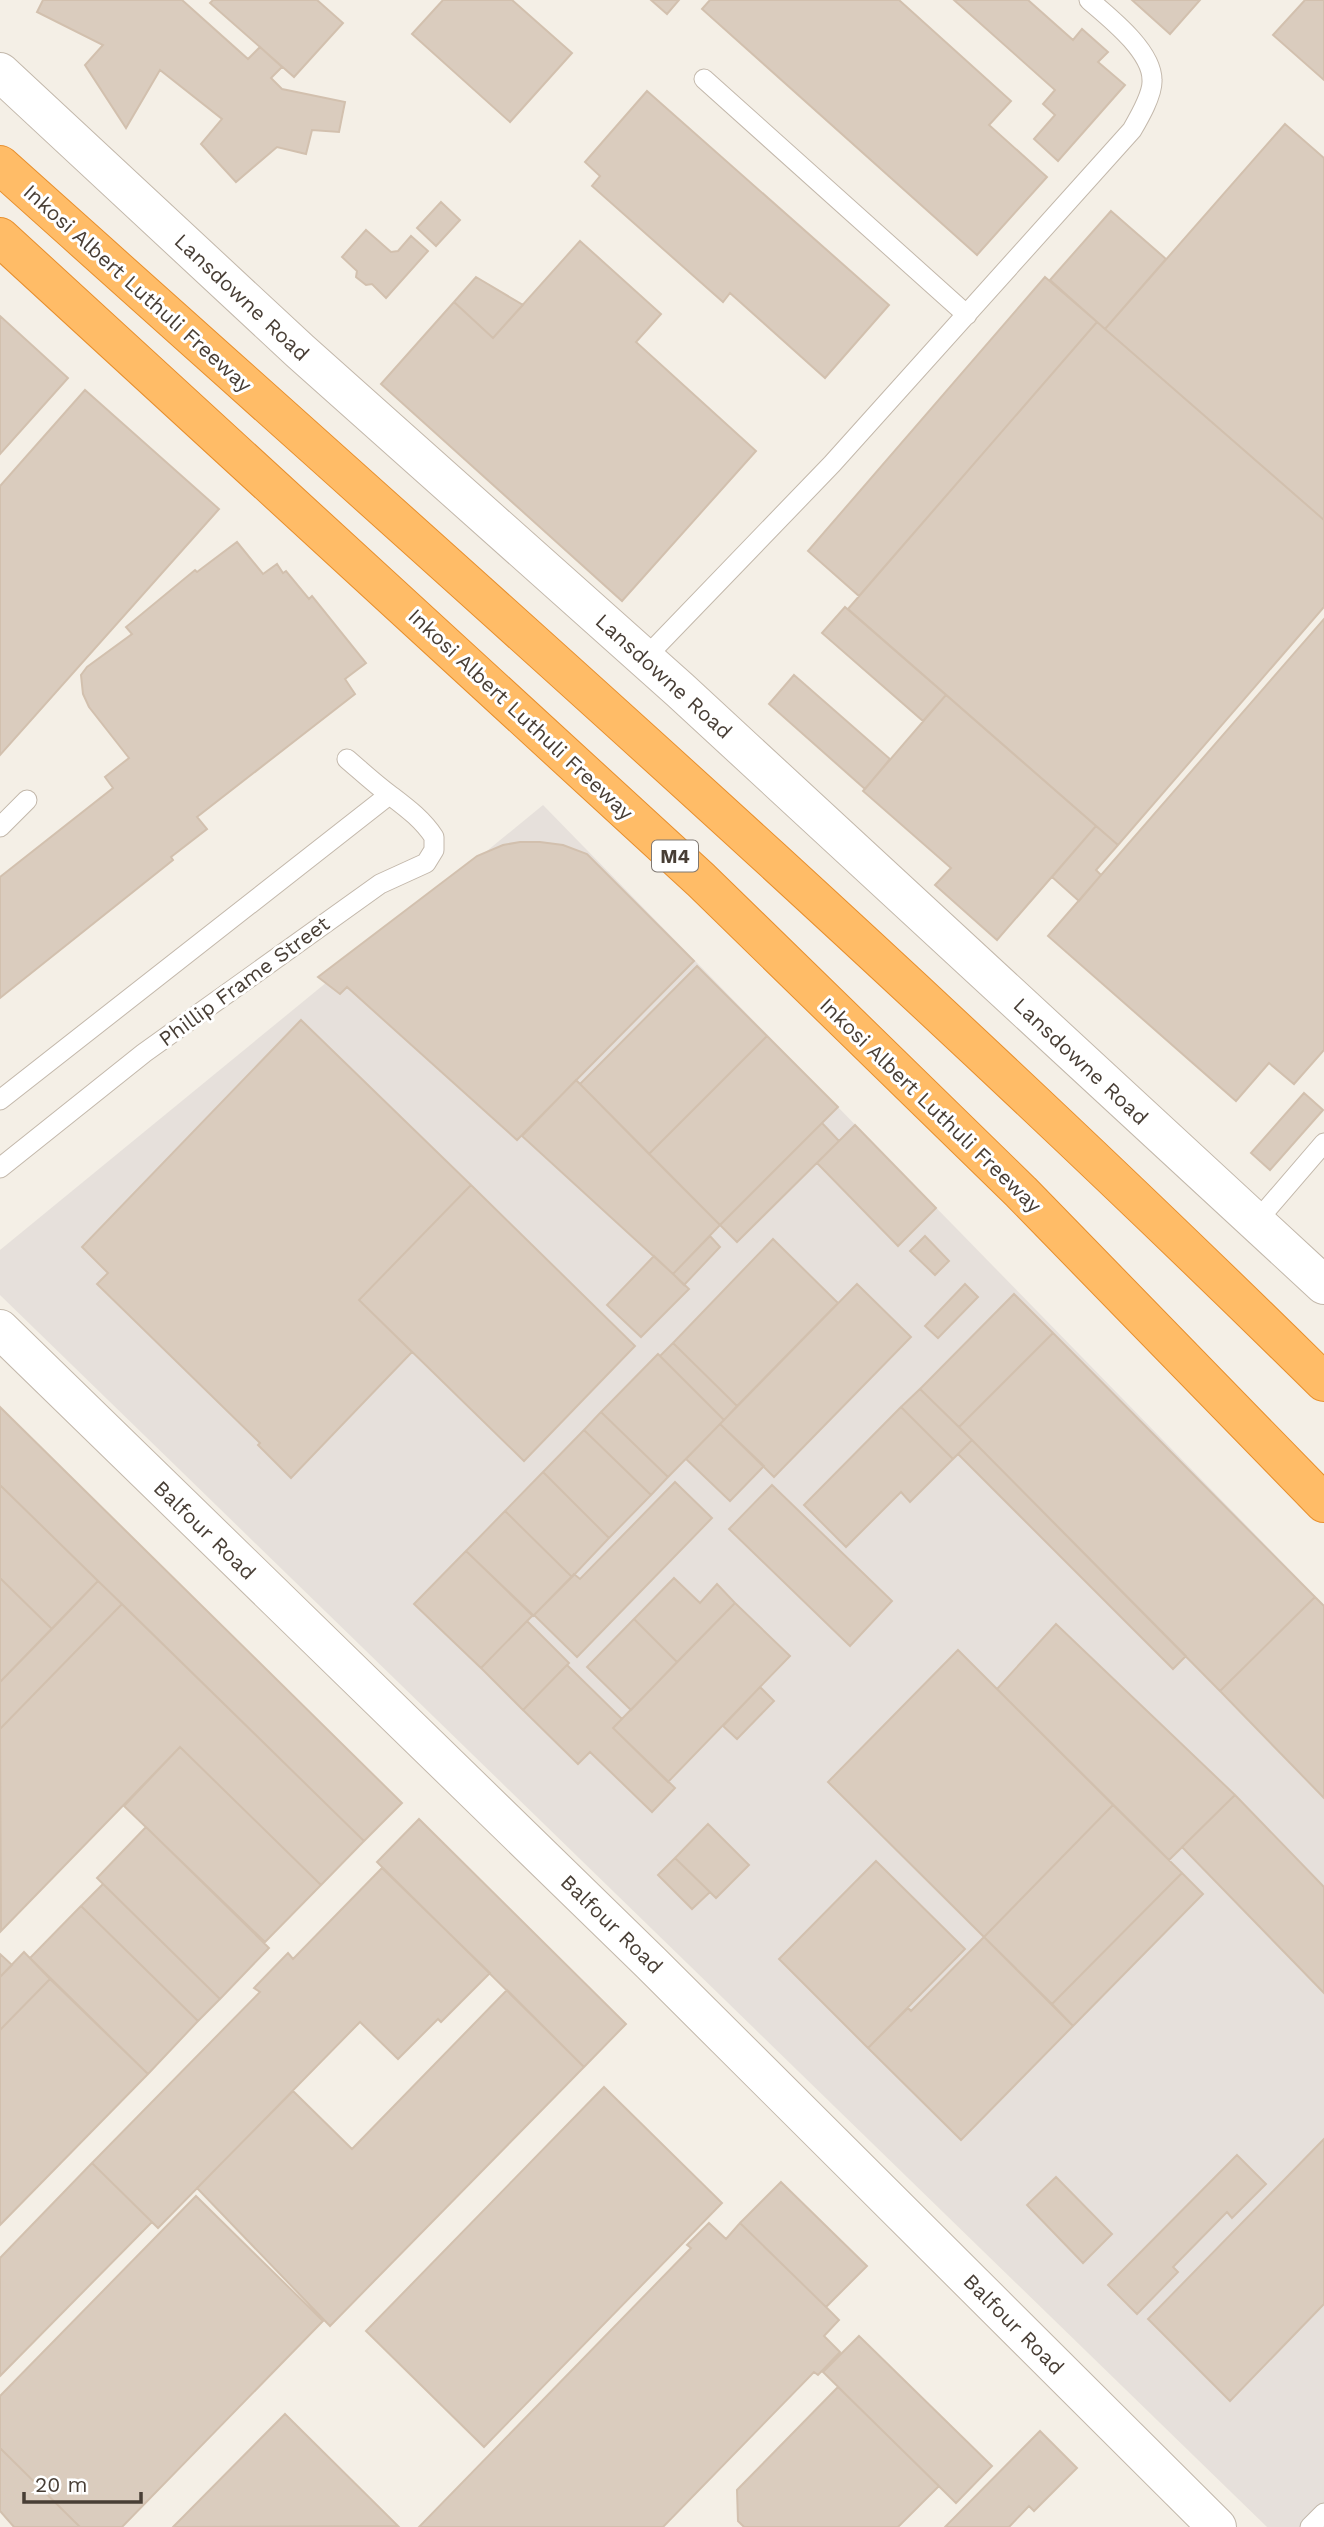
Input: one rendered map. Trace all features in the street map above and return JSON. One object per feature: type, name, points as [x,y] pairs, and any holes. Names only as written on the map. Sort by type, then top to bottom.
[{"type":"highway","name":"Inkosi Albert Luthuli Freeway","points":[[0,165],[647,746],[1000,1069],[1324,1382]]},
{"type":"highway","name":"Inkosi Albert Luthuli Freeway","points":[[0,237],[701,880],[1021,1192],[1324,1503]]},
{"type":"street","name":"Lansdowne Road","points":[[0,72],[300,351],[645,658],[1324,1285]]},
{"type":"street","name":"Balfour Road","points":[[0,1329],[661,1972],[1217,2527]]},
{"type":"lane","points":[[645,658],[824,472],[1132,131],[1142,113],[1153,80],[1144,53],[1089,0]]},
{"type":"lane","points":[[704,79],[967,315]]},
{"type":"lane","points":[[0,1100],[389,795],[347,759]]},
{"type":"lane","name":"Phillip Frame Street","points":[[0,1168],[144,1052],[380,884],[426,863],[434,850],[434,837],[406,806],[389,795]]},
{"type":"lane","points":[[0,827],[27,800]]},
{"type":"lane","points":[[1256,1222],[1324,1143]]},
{"type":"lane","points":[[1310,2527],[1324,2513]]},
{"type":"shaded area","points":[[543,805],[1324,1605],[1324,2527],[1267,2527],[0,1295],[0,1250]]},
{"type":"building","points":[[43,0],[182,0],[248,59],[260,47],[282,67],[271,78],[282,89],[345,102],[339,132],[312,130],[306,154],[277,147],[236,182],[201,144],[222,119],[160,70],[126,128],[85,65],[103,45],[37,12]]},
{"type":"building","points":[[213,0],[317,0],[343,23],[294,77],[210,3]]},
{"type":"building","points":[[443,0],[512,0],[572,53],[510,122],[412,34]]},
{"type":"building","points":[[651,0],[679,0],[667,14]]},
{"type":"building","points":[[710,0],[899,0],[1011,101],[989,125],[1047,177],[977,255],[702,9]]},
{"type":"building","points":[[954,0],[1028,0],[1073,40],[1082,29],[1108,52],[1098,62],[1125,85],[1058,161],[1034,139],[1055,115],[1043,104],[1055,90]]},
{"type":"building","points":[[1132,0],[1200,0],[1170,34]]},
{"type":"building","points":[[1305,0],[1324,0],[1324,80],[1273,35]]},
{"type":"building","points":[[647,91],[889,305],[825,378],[730,293],[723,302],[592,186],[600,176],[585,162]]},
{"type":"building","points":[[1285,124],[1324,158],[1324,520],[1105,329]]},
{"type":"building","points":[[441,202],[460,220],[436,246],[417,228]]},
{"type":"building","points":[[1111,211],[1166,259],[1105,329],[1050,280]]},
{"type":"building","points":[[366,230],[391,252],[398,251],[411,236],[428,251],[386,298],[372,284],[366,285],[356,277],[357,271],[342,257]]},
{"type":"building","points":[[580,241],[661,314],[636,342],[756,451],[622,601],[381,384],[454,302],[493,338]]},
{"type":"building","points":[[476,277],[523,305],[493,338],[454,302]]},
{"type":"building","points":[[1045,277],[1097,322],[859,596],[808,551]]},
{"type":"building","points":[[0,316],[68,378],[0,454]]},
{"type":"building","points":[[1097,322],[1324,520],[1324,607],[1118,845],[848,609]]},
{"type":"building","points":[[85,390],[219,509],[0,755],[0,486]]},
{"type":"building","points":[[237,542],[263,574],[277,564],[283,573],[286,571],[309,599],[312,596],[366,663],[345,679],[355,694],[197,817],[207,829],[171,857],[173,860],[0,998],[0,877],[113,788],[105,777],[129,758],[89,707],[83,694],[81,675],[87,667],[132,634],[126,627],[195,570],[197,572]]},
{"type":"building","points":[[845,607],[946,695],[923,721],[822,633]]},
{"type":"building","points":[[1324,619],[1324,1050],[1294,1084],[1269,1063],[1236,1101],[1048,936]]},
{"type":"building","points":[[794,675],[890,759],[865,789],[769,704]]},
{"type":"building","points":[[946,695],[1096,826],[997,940],[935,885],[951,868],[863,791]]},
{"type":"building","points":[[1096,826],[1118,845],[1096,870],[1101,875],[1079,901],[1052,877]]},
{"type":"building","points":[[520,842],[563,845],[587,854],[694,961],[517,1140],[347,987],[340,994],[318,977],[477,856],[503,845]]},
{"type":"building","points":[[697,966],[767,1036],[649,1154],[580,1084]]},
{"type":"building","points":[[301,1020],[471,1185],[359,1300],[412,1352],[291,1478],[258,1445],[260,1443],[97,1284],[108,1273],[82,1247]]},
{"type":"building","points":[[767,1036],[838,1107],[720,1225],[649,1154]]},
{"type":"building","points":[[576,1080],[720,1225],[673,1274],[522,1136]]},
{"type":"building","points":[[1304,1093],[1323,1110],[1270,1170],[1251,1153]]},
{"type":"building","points":[[822,1123],[839,1141],[737,1242],[720,1225]]},
{"type":"building","points":[[855,1125],[936,1208],[898,1246],[817,1163]]},
{"type":"building","points":[[471,1185],[635,1346],[524,1461],[359,1300]]},
{"type":"building","points":[[710,1236],[720,1247],[684,1285],[673,1274]]},
{"type":"building","points":[[925,1236],[949,1261],[935,1275],[910,1251]]},
{"type":"building","points":[[773,1239],[838,1303],[737,1406],[673,1343]]},
{"type":"building","points":[[654,1256],[689,1289],[641,1337],[607,1305]]},
{"type":"building","points":[[857,1284],[911,1337],[774,1477],[720,1424]]},
{"type":"building","points":[[965,1284],[978,1297],[938,1338],[925,1326]]},
{"type":"building","points":[[1014,1294],[1053,1333],[959,1427],[920,1389]]},
{"type":"building","points":[[1053,1333],[1315,1597],[1220,1691],[959,1427]]},
{"type":"building","points":[[673,1343],[737,1406],[724,1420],[660,1356]]},
{"type":"building","points":[[658,1354],[724,1420],[668,1477],[601,1412]]},
{"type":"building","points":[[920,1389],[972,1440],[953,1459],[901,1407]]},
{"type":"building","points":[[0,1407],[402,1803],[364,1841],[0,1485]]},
{"type":"building","points":[[901,1407],[953,1459],[910,1502],[901,1492],[846,1547],[804,1505]]},
{"type":"building","points":[[601,1412],[668,1477],[651,1495],[584,1430]]},
{"type":"building","points":[[720,1424],[764,1466],[730,1501],[686,1459]]},
{"type":"building","points":[[584,1430],[651,1495],[609,1538],[543,1472]]},
{"type":"building","points":[[972,1440],[1186,1656],[1173,1669],[958,1454]]},
{"type":"building","points":[[543,1472],[609,1538],[572,1577],[505,1511]]},
{"type":"building","points":[[675,1482],[712,1518],[577,1657],[534,1615],[574,1574],[580,1579]]},
{"type":"building","points":[[0,1485],[98,1581],[52,1629],[0,1578]]},
{"type":"building","points":[[772,1485],[892,1601],[850,1646],[729,1529]]},
{"type":"building","points":[[505,1511],[572,1577],[533,1616],[466,1551]]},
{"type":"building","points":[[466,1551],[533,1615],[481,1668],[414,1604]]},
{"type":"building","points":[[0,1578],[52,1629],[0,1682]]},
{"type":"building","points":[[674,1578],[700,1603],[717,1584],[735,1603],[677,1662],[634,1619]]},
{"type":"building","points":[[98,1581],[122,1604],[0,1729],[0,1682]]},
{"type":"building","points":[[1315,1597],[1324,1606],[1324,1798],[1220,1691]]},
{"type":"building","points":[[735,1603],[790,1656],[668,1782],[613,1728]]},
{"type":"building","points":[[122,1604],[364,1841],[321,1885],[180,1747],[1,1931],[0,1729]]},
{"type":"building","points":[[634,1619],[677,1662],[631,1710],[587,1667]]},
{"type":"building","points":[[527,1621],[569,1663],[523,1710],[481,1668]]},
{"type":"building","points":[[1056,1624],[1235,1795],[1169,1860],[997,1689]]},
{"type":"building","points":[[958,1650],[1113,1805],[984,1937],[828,1782]]},
{"type":"building","points":[[567,1665],[622,1719],[613,1728],[675,1788],[652,1812],[590,1752],[578,1764],[523,1710]]},
{"type":"building","points":[[760,1687],[774,1701],[737,1739],[723,1726]]},
{"type":"building","points":[[180,1747],[321,1885],[265,1942],[124,1806]]},
{"type":"building","points":[[1235,1795],[1324,1887],[1324,1993],[1182,1847]]},
{"type":"building","points":[[1113,1805],[1182,1873],[1052,2004],[984,1937]]},
{"type":"building","points":[[419,1819],[626,2024],[584,2067],[377,1862]]},
{"type":"building","points":[[708,1824],[749,1865],[716,1898],[675,1858]]},
{"type":"building","points":[[146,1827],[269,1948],[220,1999],[97,1878]]},
{"type":"building","points":[[675,1858],[710,1892],[692,1909],[658,1875]]},
{"type":"building","points":[[876,1861],[965,1949],[868,2048],[779,1959]]},
{"type":"building","points":[[382,1868],[490,1973],[441,2022],[438,2019],[398,2059],[360,2022],[158,2228],[92,2163],[260,1992],[254,1988],[288,1953],[293,1959]]},
{"type":"building","points":[[1182,1873],[1203,1894],[1073,2026],[1052,2004]]},
{"type":"building","points":[[103,1884],[220,1999],[198,2021],[81,1906]]},
{"type":"building","points":[[81,1906],[198,2021],[148,2074],[30,1958]]},
{"type":"building","points":[[984,1937],[1073,2026],[961,2140],[868,2048],[908,2008],[911,2011]]},
{"type":"building","points":[[24,1952],[50,1979],[0,2030],[0,1977]]},
{"type":"building","points":[[0,1954],[12,1965],[0,1977]]},
{"type":"building","points":[[50,1979],[148,2074],[0,2225],[0,2030]]},
{"type":"building","points":[[507,1990],[584,2067],[330,2326],[197,2188],[293,2091],[352,2149]]},
{"type":"building","points":[[604,2087],[722,2203],[484,2447],[366,2331]]},
{"type":"building","points":[[1324,2139],[1324,2304],[1230,2401],[1148,2319]]},
{"type":"building","points":[[1237,2155],[1266,2184],[1232,2218],[1227,2212],[1173,2267],[1178,2272],[1137,2314],[1108,2285]]},
{"type":"building","points":[[92,2163],[152,2222],[0,2376],[0,2258]]},
{"type":"building","points":[[1056,2177],[1112,2234],[1083,2263],[1027,2205]]},
{"type":"building","points":[[781,2182],[867,2266],[826,2307],[740,2223]]},
{"type":"building","points":[[196,2196],[323,2321],[122,2527],[80,2527],[0,2448],[0,2396]]},
{"type":"building","points":[[709,2223],[726,2239],[740,2223],[826,2307],[839,2320],[824,2336],[840,2352],[818,2375],[814,2372],[663,2527],[419,2527],[691,2248],[687,2245]]},
{"type":"building","points":[[859,2336],[992,2466],[956,2503],[823,2372]]},
{"type":"building","points":[[838,2387],[939,2486],[898,2527],[744,2527],[738,2521],[737,2490]]},
{"type":"building","points":[[285,2414],[398,2526],[173,2527]]},
{"type":"building","points":[[1040,2431],[1077,2468],[1034,2511],[1029,2506],[1009,2527],[945,2527]]},
{"type":"building","points":[[0,2448],[80,2527],[14,2527],[0,2511]]}]
